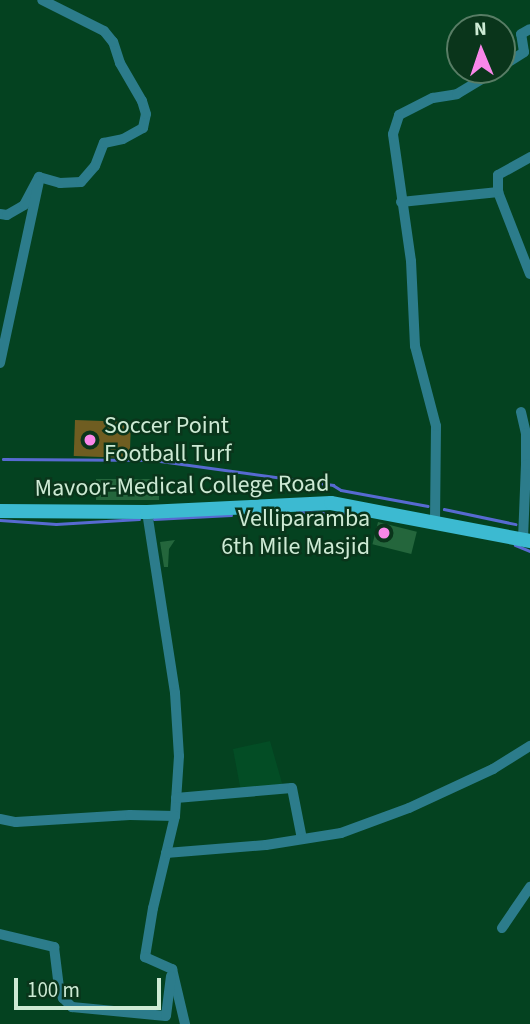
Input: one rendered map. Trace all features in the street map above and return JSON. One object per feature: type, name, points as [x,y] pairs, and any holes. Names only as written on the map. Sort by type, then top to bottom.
[{"type":"main road","name":"Mavoor-Medical College Road","points":[[0,512],[147,512],[331,503],[527,540]]},
{"type":"street","points":[[39,177],[60,183],[81,182],[95,166],[104,143],[123,139],[143,128],[146,114],[120,63],[113,42],[104,31],[42,0]]},
{"type":"street","points":[[527,56],[521,34],[530,29]]},
{"type":"street","points":[[435,522],[436,426],[415,346],[411,261],[393,134],[399,115],[433,98],[457,94],[474,84]]},
{"type":"street","points":[[530,157],[498,175],[498,192],[530,274]]},
{"type":"street","points":[[0,214],[7,215],[24,205],[39,177]]},
{"type":"street","points":[[0,363],[39,177]]},
{"type":"street","points":[[401,202],[498,192]]},
{"type":"street","points":[[521,412],[526,433],[528,464],[527,540]]},
{"type":"street","points":[[147,512],[175,693],[179,756],[175,816],[145,957],[172,969]]},
{"type":"street","points":[[166,853],[341,833],[409,808],[493,769],[530,746]]},
{"type":"street","points":[[176,798],[292,788],[302,839]]},
{"type":"street","points":[[0,819],[16,822],[130,815],[175,816]]},
{"type":"street","points":[[502,928],[530,887]]},
{"type":"street","points":[[0,934],[54,947],[59,986],[63,998],[72,1007],[166,1016],[172,969]]},
{"type":"street","points":[[172,969],[185,1024]]},
{"type":"shaded area","points":[[75,420],[131,422],[130,458],[74,456]]},
{"type":"shaded area","points":[[270,741],[284,790],[242,797],[233,749]]},
{"type":"building","points":[[96,479],[159,479],[159,500],[96,500]]},
{"type":"building","points":[[378,522],[417,532],[411,554],[372,544]]},
{"type":"building","points":[[175,540],[169,549],[168,567],[164,567],[160,542]]},
{"type":"waterway","points":[[3,459],[153,460],[333,485],[341,490],[428,506]]},
{"type":"waterway","points":[[444,509],[515,524]]},
{"type":"waterway","points":[[298,512],[350,514]]},
{"type":"waterway","points":[[154,519],[231,515]]},
{"type":"waterway","points":[[0,520],[56,524],[139,519]]},
{"type":"waterway","points":[[515,545],[530,551]]},
{"type":"place","name":"Soccer Point Football Turf","points":[[90,440]]},
{"type":"place","name":"Velliparamba 6th Mile Masjid","points":[[384,533]]}]
